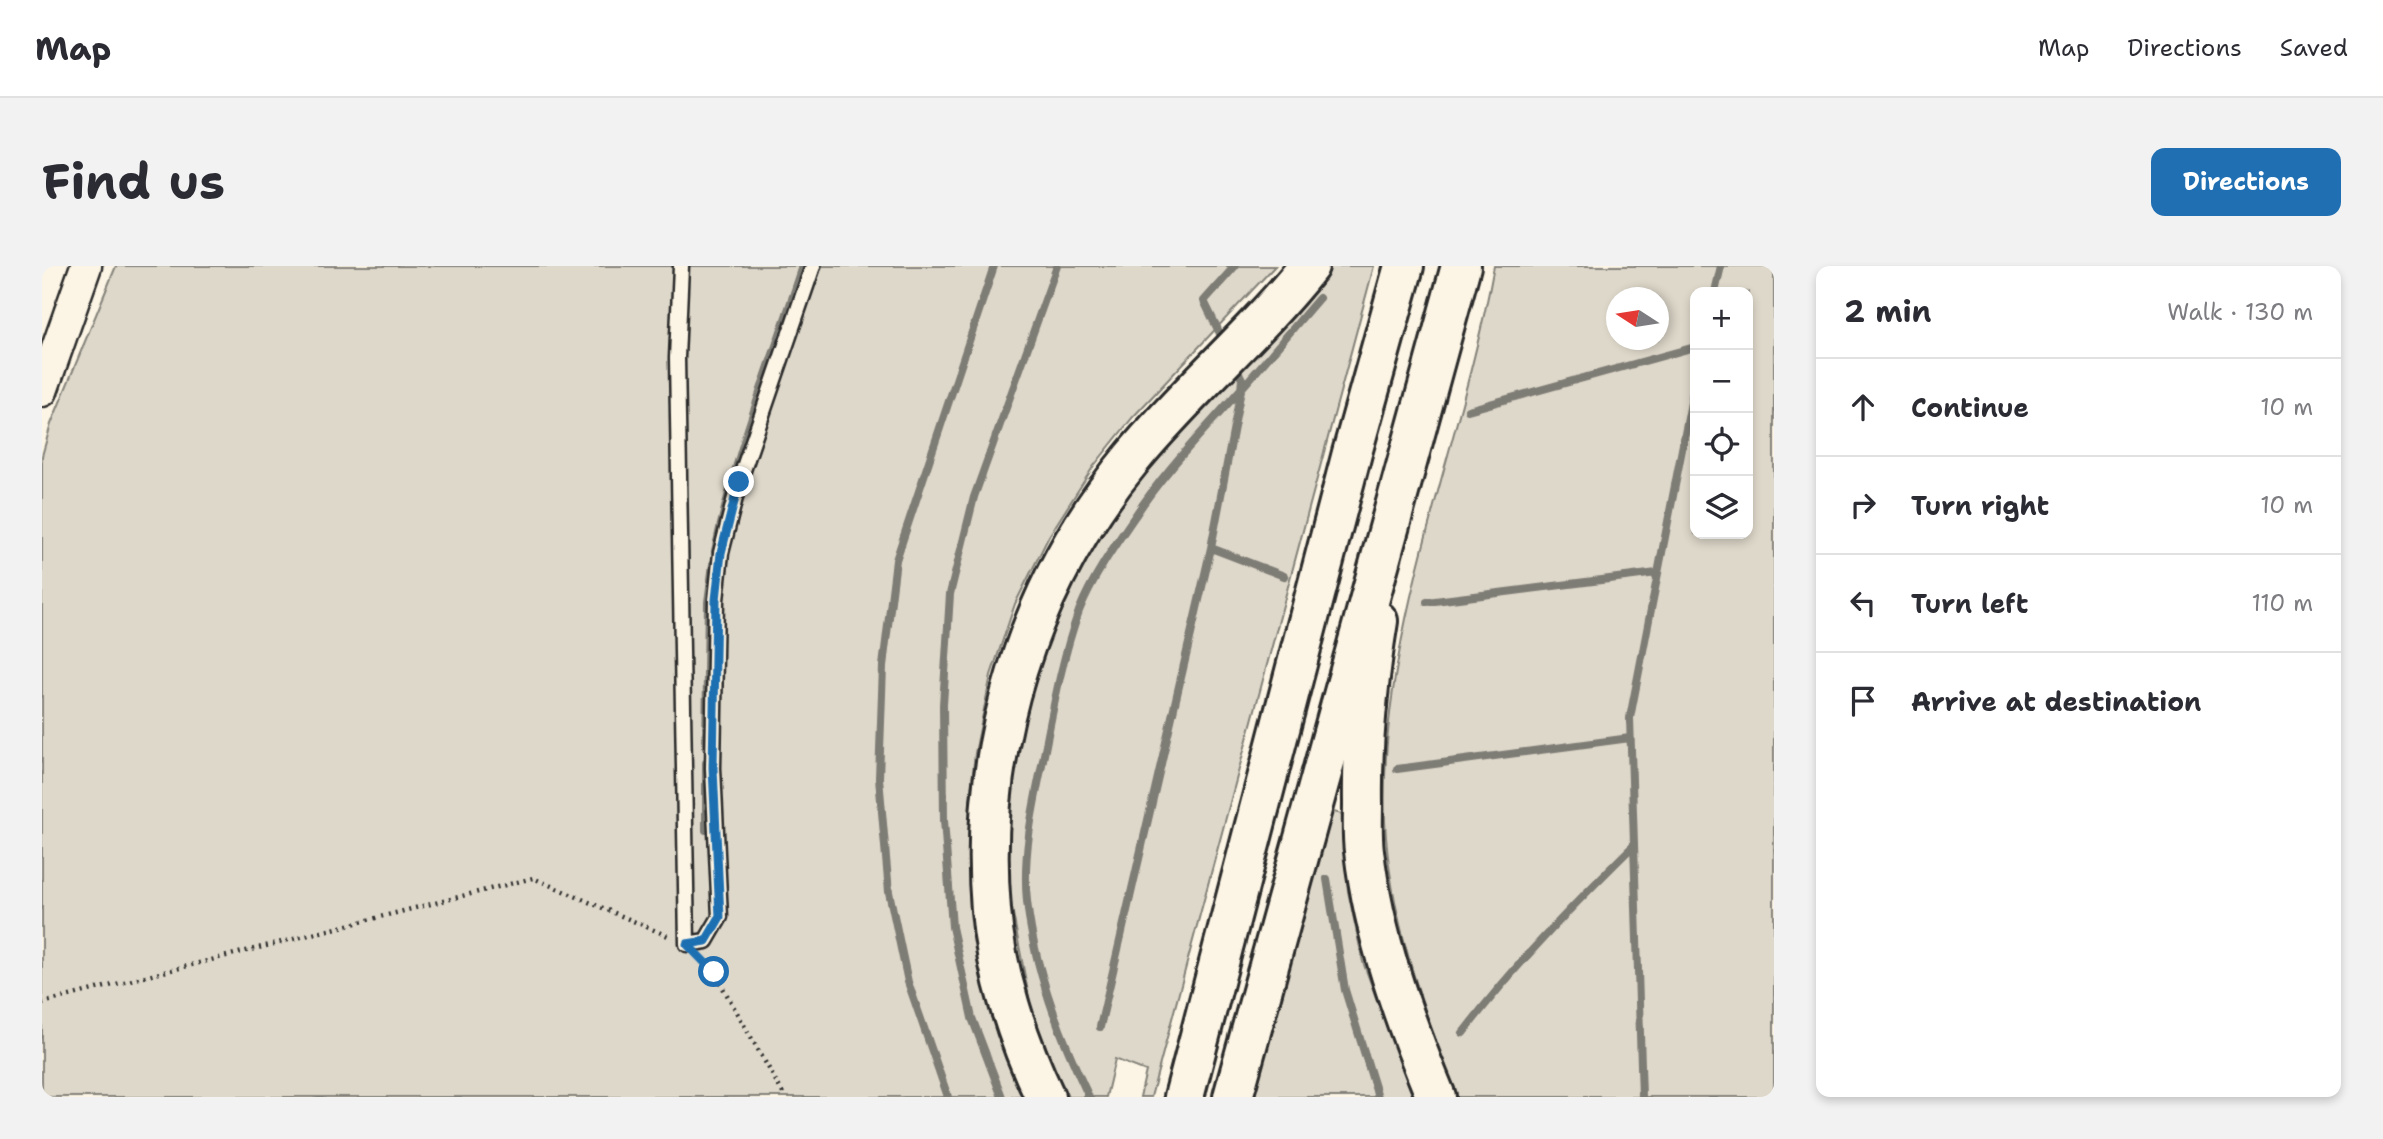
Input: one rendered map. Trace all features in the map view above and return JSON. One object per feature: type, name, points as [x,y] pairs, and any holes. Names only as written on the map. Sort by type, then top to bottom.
[{"type":"main road","points":[[1045,1097],[1026,1058],[1004,982],[991,911],[990,828],[1000,734],[1020,657],[1052,579],[1074,540],[1125,467],[1309,266]]},
{"type":"main road","points":[[1184,1097],[1352,453],[1404,266]]},
{"type":"main road","points":[[1233,1097],[1461,266]]},
{"type":"main road","points":[[1397,503],[1368,683],[1363,766],[1364,849],[1377,928],[1387,967],[1406,1025],[1436,1097]]},
{"type":"street","points":[[42,391],[86,266]]},
{"type":"lane","points":[[681,266],[677,358],[687,944],[706,941],[720,917],[713,768],[716,600],[721,553],[739,482],[813,266]]},
{"type":"path","points":[[42,1003],[533,878],[687,944],[714,972],[785,1097]]},
{"type":"shaded area","points":[[116,266],[1275,266],[1133,417],[1093,467],[1049,536],[1015,604],[991,675],[975,753],[970,800],[971,859],[1027,1097],[42,1097],[42,456],[51,424]]},
{"type":"shaded area","points":[[1323,266],[1374,266],[1151,1097],[1140,1097],[1146,1071],[1115,1059],[1106,1097],[1068,1097],[1031,1008],[1010,898],[1006,852],[1008,794],[1027,683],[1096,525]]},
{"type":"shaded area","points":[[1494,266],[1774,266],[1774,1097],[1457,1097],[1410,962],[1393,892],[1385,821],[1386,751],[1394,681],[1424,542],[1462,403]]},
{"type":"shaded area","points":[[1329,811],[1342,814],[1348,891],[1363,962],[1413,1097],[1253,1097]]},
{"type":"waterway","points":[[715,551],[743,443],[803,266]]},
{"type":"waterway","points":[[948,1097],[908,982],[889,892],[879,778],[883,666],[896,560],[994,266]]},
{"type":"waterway","points":[[1002,1097],[972,1018],[952,927],[944,820],[943,705],[950,594],[974,497],[1057,266]]},
{"type":"waterway","points":[[1225,344],[1204,301],[1235,266]]},
{"type":"waterway","points":[[1716,287],[1721,266]]},
{"type":"waterway","points":[[1089,1097],[1058,1026],[1042,977],[1030,926],[1026,882],[1034,806],[1068,645],[1090,586],[1147,499],[1185,451],[1319,298]]},
{"type":"waterway","points":[[1468,410],[1690,348]]},
{"type":"waterway","points":[[1100,1027],[1211,548],[1241,390],[1242,379],[1235,365]]},
{"type":"waterway","points":[[1642,1097],[1630,718],[1690,408]]},
{"type":"waterway","points":[[1211,548],[1284,576]]},
{"type":"waterway","points":[[706,747],[708,602],[713,564]]},
{"type":"waterway","points":[[1427,602],[1657,573]]},
{"type":"waterway","points":[[1397,769],[1630,738]]},
{"type":"waterway","points":[[706,763],[706,830]]},
{"type":"waterway","points":[[1463,1033],[1544,937],[1632,847]]},
{"type":"waterway","points":[[1327,879],[1345,990],[1378,1097]]},
{"type":"route","points":[[714,972],[687,944],[706,941],[720,917],[713,768],[716,600],[721,553],[739,482]]}]
